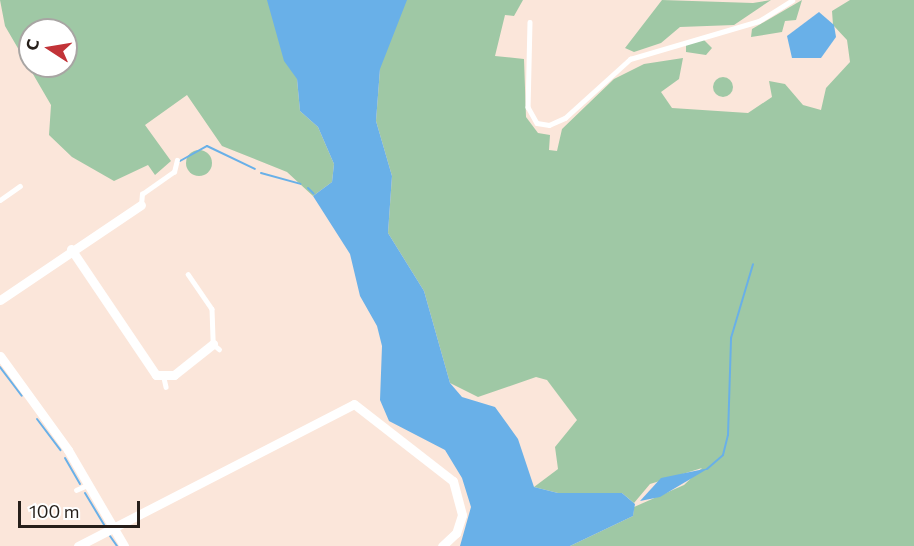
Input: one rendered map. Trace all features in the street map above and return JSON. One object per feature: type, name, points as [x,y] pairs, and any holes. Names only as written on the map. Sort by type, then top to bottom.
[{"type":"street","points":[[0,300],[71,249],[141,205]]},
{"type":"street","points":[[71,249],[156,375],[165,383],[216,346]]},
{"type":"street","points":[[0,356],[88,484],[124,546]]},
{"type":"street","points":[[78,546],[354,404],[443,469],[459,495],[462,515],[456,533],[442,546]]},
{"type":"lane","points":[[530,22],[528,107],[537,123],[549,125],[565,118],[630,59],[759,21],[792,0]]},
{"type":"lane","points":[[141,205],[142,194],[174,172],[177,160]]},
{"type":"lane","points":[[0,200],[20,186]]},
{"type":"lane","points":[[188,274],[212,309],[216,346]]},
{"type":"lane","points":[[76,490],[88,484]]},
{"type":"green space","points":[[0,0],[523,0],[514,16],[505,15],[495,56],[524,59],[526,117],[538,133],[550,135],[549,150],[557,151],[562,129],[614,79],[644,64],[683,58],[679,79],[661,92],[672,108],[748,113],[772,97],[769,81],[785,84],[803,105],[821,110],[826,88],[850,62],[847,40],[833,25],[832,11],[850,0],[914,0],[914,546],[570,546],[633,516],[634,507],[684,485],[702,468],[650,484],[634,503],[622,493],[558,493],[534,487],[558,469],[555,447],[577,420],[547,380],[536,377],[478,397],[450,383],[424,291],[388,233],[392,176],[376,121],[380,69],[297,79],[300,111],[318,127],[334,164],[332,182],[313,196],[287,172],[222,146],[187,95],[145,125],[171,161],[155,175],[148,165],[114,181],[72,157],[49,135],[51,105],[35,78],[78,78],[78,18],[18,18],[18,48],[5,26]]},
{"type":"green space","points":[[662,0],[753,3],[771,0],[734,25],[680,27],[661,43],[634,52],[625,48]]},
{"type":"green space","points":[[802,0],[796,20],[785,21],[782,32],[751,37],[752,29]]},
{"type":"green space","points":[[703,39],[712,48],[706,55],[686,52],[686,44]]},
{"type":"green space","points":[[719,77],[727,77],[733,83],[733,91],[727,97],[719,97],[713,91],[713,83]]},
{"type":"green space","points":[[199,150],[208,154],[212,163],[208,172],[199,176],[190,172],[186,163],[190,154]]},
{"type":"water","points":[[267,0],[407,0],[380,69],[376,121],[392,176],[388,233],[424,291],[450,383],[462,397],[495,407],[518,439],[534,487],[558,493],[622,493],[635,504],[633,516],[570,546],[460,546],[471,507],[462,478],[445,450],[389,421],[380,400],[382,346],[377,326],[360,296],[350,254],[313,196],[332,182],[334,164],[318,127],[300,111],[297,79],[284,61]]},
{"type":"water","points":[[819,12],[834,25],[836,37],[821,58],[792,58],[787,36]]},
{"type":"water","points":[[709,468],[660,497],[640,501],[661,478]]},
{"type":"waterway","points":[[180,161],[207,146],[255,169]]},
{"type":"waterway","points":[[261,173],[301,184]]},
{"type":"waterway","points":[[308,188],[314,194]]},
{"type":"waterway","points":[[707,469],[723,455],[728,435],[731,338],[753,264]]},
{"type":"waterway","points":[[0,367],[22,396]]},
{"type":"waterway","points":[[37,419],[60,450]]},
{"type":"waterway","points":[[65,458],[80,484]]},
{"type":"waterway","points":[[85,493],[104,525]]},
{"type":"waterway","points":[[110,536],[117,546]]}]
